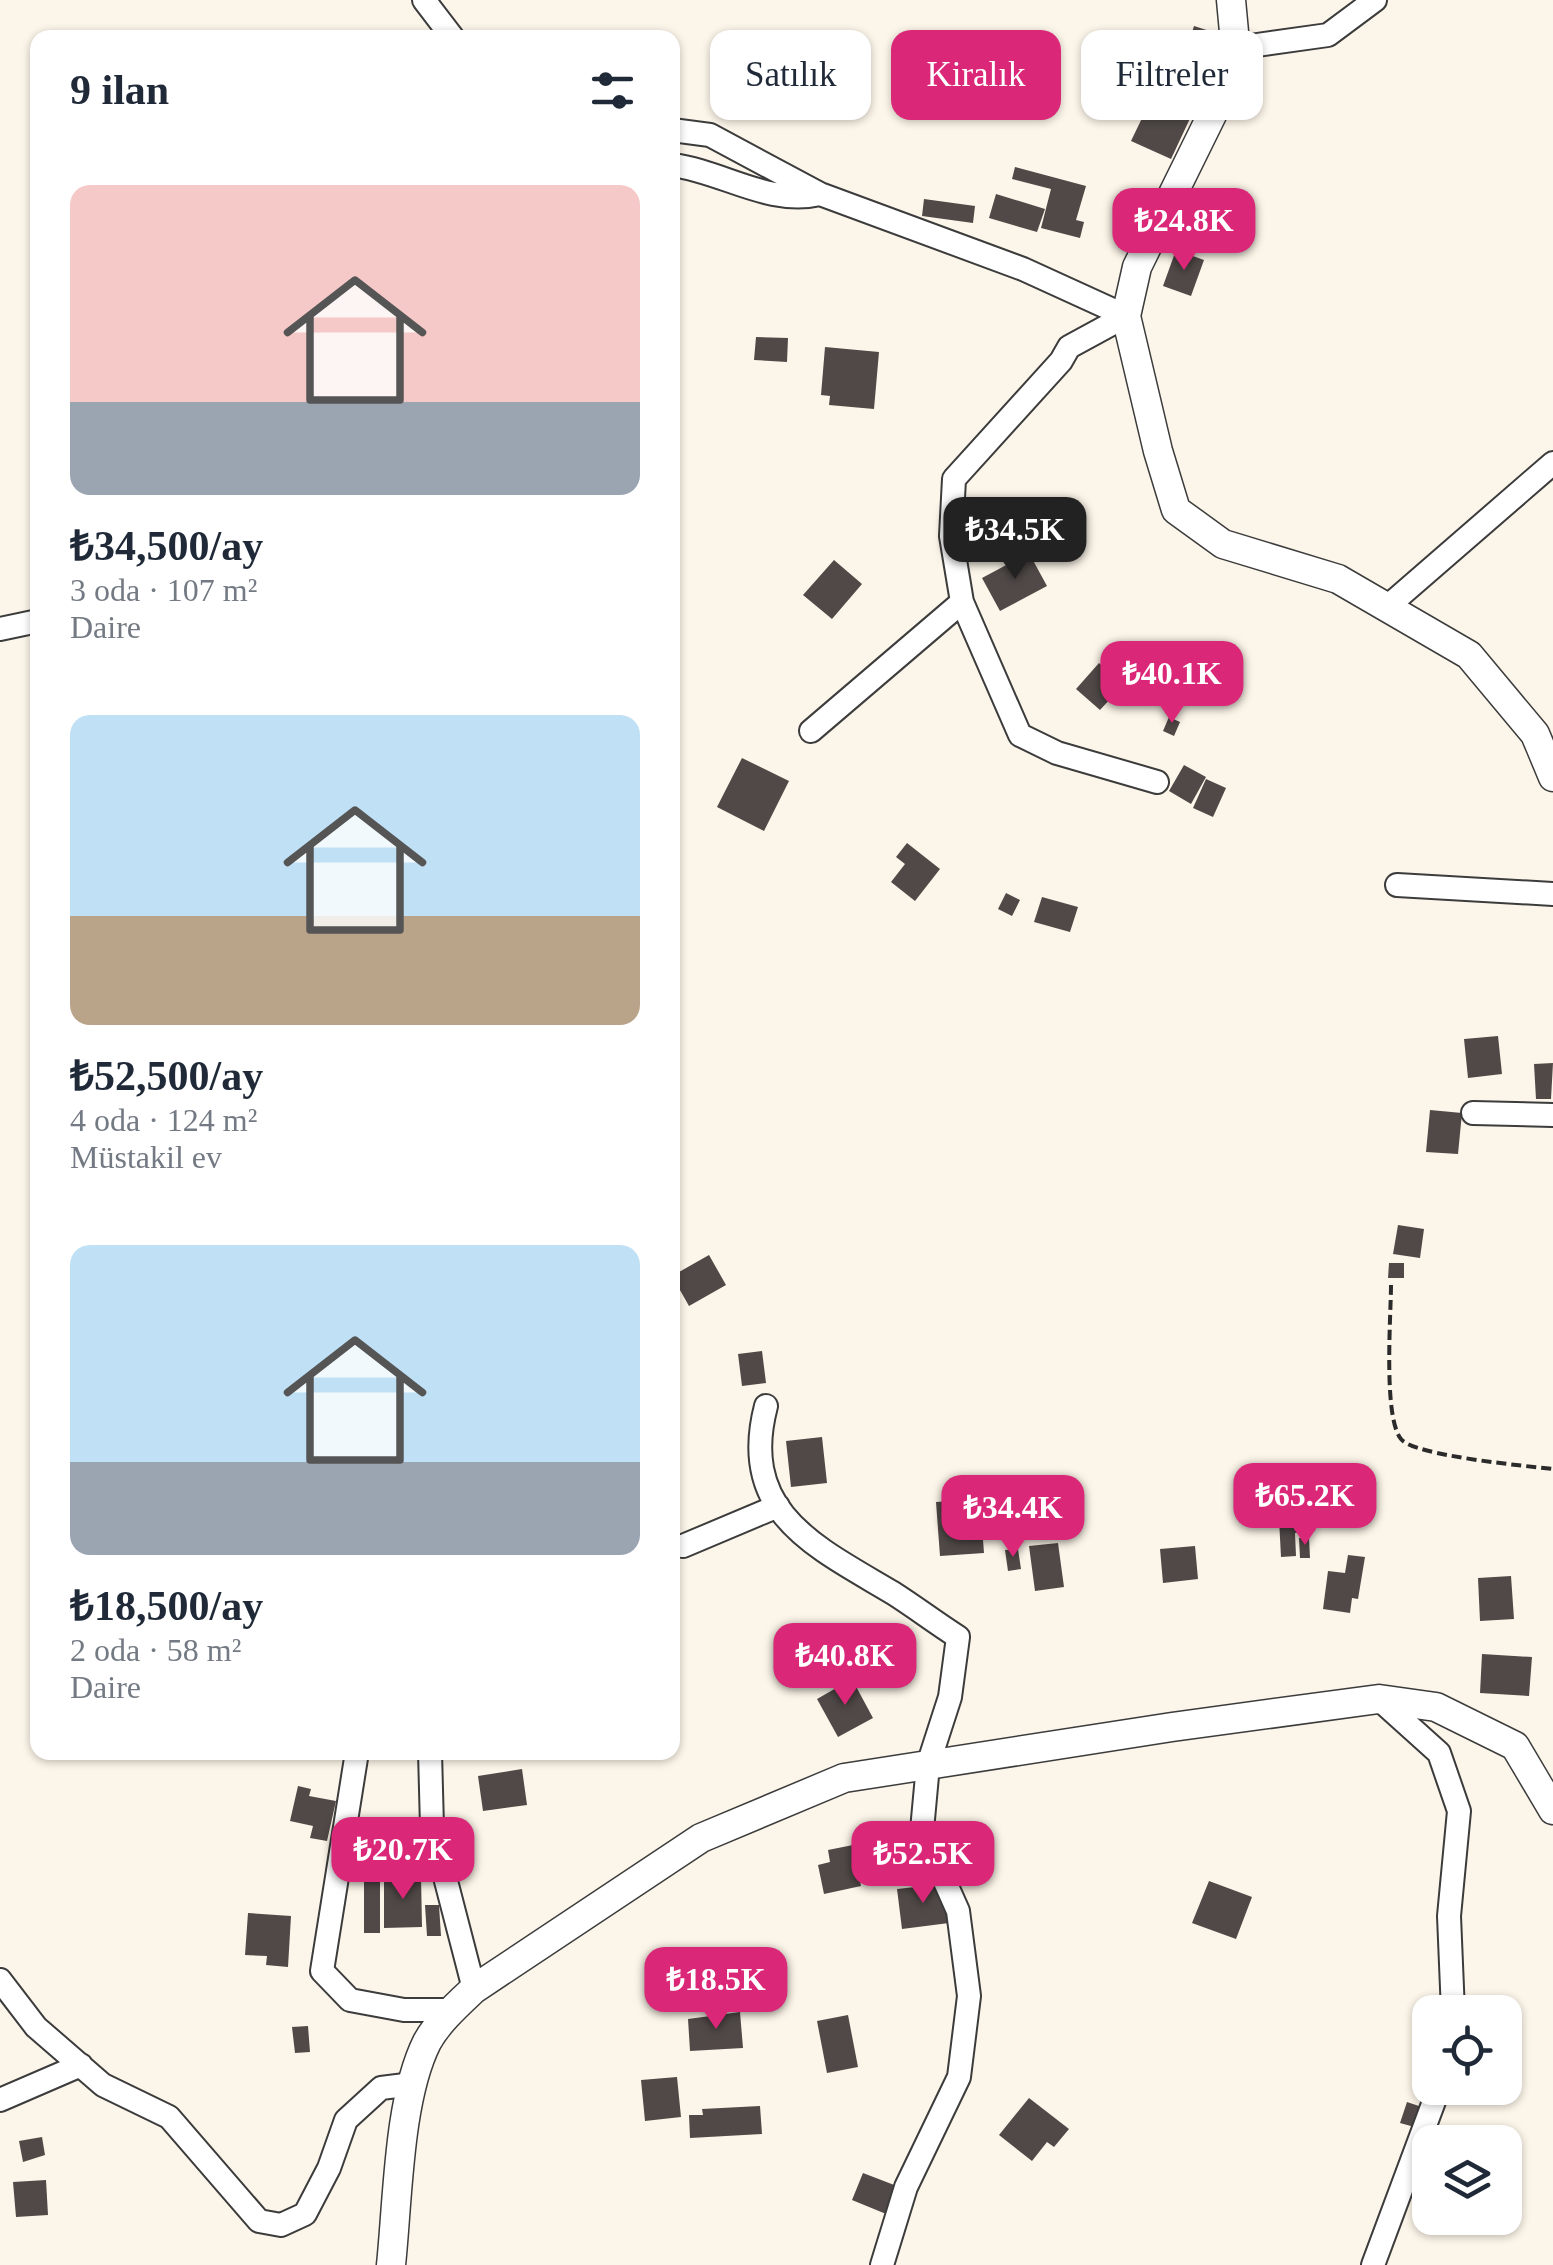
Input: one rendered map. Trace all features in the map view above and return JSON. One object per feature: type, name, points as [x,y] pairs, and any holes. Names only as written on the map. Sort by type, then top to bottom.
[{"type":"street","points":[[424,0],[446,30]]},
{"type":"street","points":[[1230,0],[1234,30]]},
{"type":"street","points":[[1263,44],[1328,35],[1375,0]]},
{"type":"street","points":[[1209,120],[1137,267],[1126,316],[1176,510],[1223,544],[1338,578],[1469,655],[1535,734],[1553,777]]},
{"type":"street","points":[[680,131],[710,136],[820,194],[1022,269],[1126,316]]},
{"type":"street","points":[[680,167],[776,196],[820,194]]},
{"type":"street","points":[[1126,316],[1069,347],[1061,362],[954,478],[950,536],[962,602],[1020,735],[1057,753],[1157,782]]},
{"type":"street","points":[[1388,608],[1553,463]]},
{"type":"street","points":[[811,731],[962,602]]},
{"type":"street","points":[[0,629],[30,623]]},
{"type":"street","points":[[1397,885],[1553,894]]},
{"type":"street","points":[[1473,1113],[1553,1115]]},
{"type":"street","points":[[766,1406],[760,1432],[764,1480],[788,1523],[831,1557],[958,1637],[950,1697],[928,1764],[922,1830],[958,1911],[968,1996],[958,2077],[906,2187],[882,2265]]},
{"type":"street","points":[[682,1546],[778,1506]]},
{"type":"street","points":[[1379,1699],[1440,1753],[1459,1811],[1449,1916],[1451,1995]]},
{"type":"street","points":[[392,2265],[412,2084],[428,2041],[452,2010],[474,1989],[701,1838],[844,1778],[1379,1699],[1436,1707],[1515,1746],[1553,1810]]},
{"type":"street","points":[[356,1760],[322,1971],[350,2000],[404,2010],[452,2010]]},
{"type":"street","points":[[430,1760],[432,1826],[474,1989]]},
{"type":"street","points":[[0,1980],[36,2027],[103,2084],[169,2117],[259,2221],[281,2226],[305,2214],[329,2168],[346,2120],[382,2088],[412,2084]]},
{"type":"street","points":[[0,2100],[81,2066]]},
{"type":"street","points":[[1373,2265],[1432,2105]]},
{"type":"path","points":[[1391,1284],[1387,1351],[1395,1427],[1400,1439],[1409,1446],[1465,1458],[1553,1469]]},
{"type":"building","points":[[1141,120],[1189,120],[1171,159],[1131,141]]},
{"type":"building","points":[[1015,167],[1086,186],[1076,220],[1084,222],[1080,238],[1041,228],[1051,189],[1012,179]]},
{"type":"building","points":[[996,194],[1045,209],[1037,232],[989,218]]},
{"type":"building","points":[[924,199],[975,206],[973,223],[922,216]]},
{"type":"building","points":[[1176,250],[1204,260],[1191,296],[1163,286]]},
{"type":"building","points":[[756,337],[788,338],[787,362],[754,360]]},
{"type":"building","points":[[825,347],[879,352],[874,409],[829,405],[830,396],[821,395]]},
{"type":"building","points":[[1007,503],[1013,528],[972,539],[965,513]]},
{"type":"building","points":[[1029,553],[1047,586],[1000,611],[982,578]]},
{"type":"building","points":[[834,560],[862,584],[832,619],[803,595]]},
{"type":"building","points":[[1099,663],[1123,685],[1100,710],[1076,689]]},
{"type":"building","points":[[1169,717],[1180,722],[1174,736],[1163,731]]},
{"type":"building","points":[[742,758],[789,781],[764,831],[717,807]]},
{"type":"building","points":[[1184,765],[1206,777],[1191,804],[1169,791]]},
{"type":"building","points":[[1206,779],[1226,788],[1213,817],[1193,808]]},
{"type":"building","points":[[907,843],[940,869],[915,901],[891,882],[905,864],[896,857]]},
{"type":"building","points":[[1006,893],[1020,900],[1012,916],[998,909]]},
{"type":"building","points":[[1042,897],[1078,907],[1070,932],[1034,922]]},
{"type":"building","points":[[1498,1036],[1502,1074],[1468,1078],[1464,1039]]},
{"type":"building","points":[[1553,1063],[1551,1099],[1536,1099],[1534,1064]]},
{"type":"building","points":[[1430,1110],[1462,1113],[1458,1154],[1426,1152]]},
{"type":"building","points":[[1398,1225],[1424,1229],[1420,1258],[1393,1254]]},
{"type":"building","points":[[709,1255],[726,1285],[689,1306],[680,1290],[680,1271]]},
{"type":"building","points":[[1389,1263],[1404,1263],[1404,1278],[1388,1278]]},
{"type":"building","points":[[762,1351],[766,1383],[742,1386],[738,1354]]},
{"type":"building","points":[[822,1437],[827,1483],[791,1487],[786,1441]]},
{"type":"building","points":[[980,1499],[984,1553],[940,1556],[936,1502]]},
{"type":"building","points":[[1314,1516],[1315,1531],[1295,1533],[1296,1556],[1281,1557],[1279,1519]]},
{"type":"building","points":[[1309,1537],[1310,1558],[1300,1558],[1299,1538]]},
{"type":"building","points":[[1058,1543],[1064,1587],[1035,1591],[1029,1546]]},
{"type":"building","points":[[1195,1546],[1198,1579],[1163,1583],[1160,1549]]},
{"type":"building","points":[[1018,1549],[1021,1569],[1008,1571],[1005,1550]]},
{"type":"building","points":[[1348,1555],[1365,1557],[1358,1599],[1352,1598],[1350,1613],[1323,1609],[1328,1571],[1345,1573]]},
{"type":"building","points":[[1511,1576],[1514,1619],[1480,1621],[1478,1578]]},
{"type":"building","points":[[1482,1654],[1532,1657],[1529,1696],[1480,1693]]},
{"type":"building","points":[[852,1679],[873,1718],[838,1737],[817,1699]]},
{"type":"building","points":[[522,1769],[527,1805],[483,1811],[478,1776]]},
{"type":"building","points":[[298,1786],[311,1789],[309,1796],[336,1801],[327,1841],[310,1838],[313,1826],[290,1821]]},
{"type":"building","points":[[853,1845],[861,1886],[824,1894],[818,1865],[830,1862],[828,1850]]},
{"type":"building","points":[[364,1874],[380,1874],[380,1933],[364,1933]]},
{"type":"building","points":[[384,1876],[421,1876],[422,1927],[384,1928]]},
{"type":"building","points":[[1209,1881],[1252,1897],[1236,1939],[1192,1923]]},
{"type":"building","points":[[943,1884],[949,1923],[902,1929],[897,1889]]},
{"type":"building","points":[[425,1905],[439,1905],[441,1936],[427,1936]]},
{"type":"building","points":[[248,1913],[291,1916],[288,1967],[266,1965],[267,1956],[245,1955]]},
{"type":"building","points":[[740,2012],[743,2048],[690,2051],[688,2019]]},
{"type":"building","points":[[848,2015],[858,2067],[827,2073],[817,2021]]},
{"type":"building","points":[[308,2026],[310,2052],[295,2053],[292,2027]]},
{"type":"building","points":[[677,2077],[681,2117],[645,2121],[641,2080]]},
{"type":"building","points":[[1029,2098],[1069,2129],[1054,2147],[1047,2142],[1032,2161],[999,2135]]},
{"type":"building","points":[[1407,2102],[1425,2108],[1419,2125],[1400,2123]]},
{"type":"building","points":[[760,2106],[762,2134],[690,2138],[689,2115],[703,2115],[702,2109]]},
{"type":"building","points":[[42,2137],[45,2155],[23,2162],[19,2141]]},
{"type":"building","points":[[863,2173],[902,2188],[891,2216],[852,2200]]},
{"type":"building","points":[[46,2180],[48,2215],[16,2217],[13,2182]]}]
